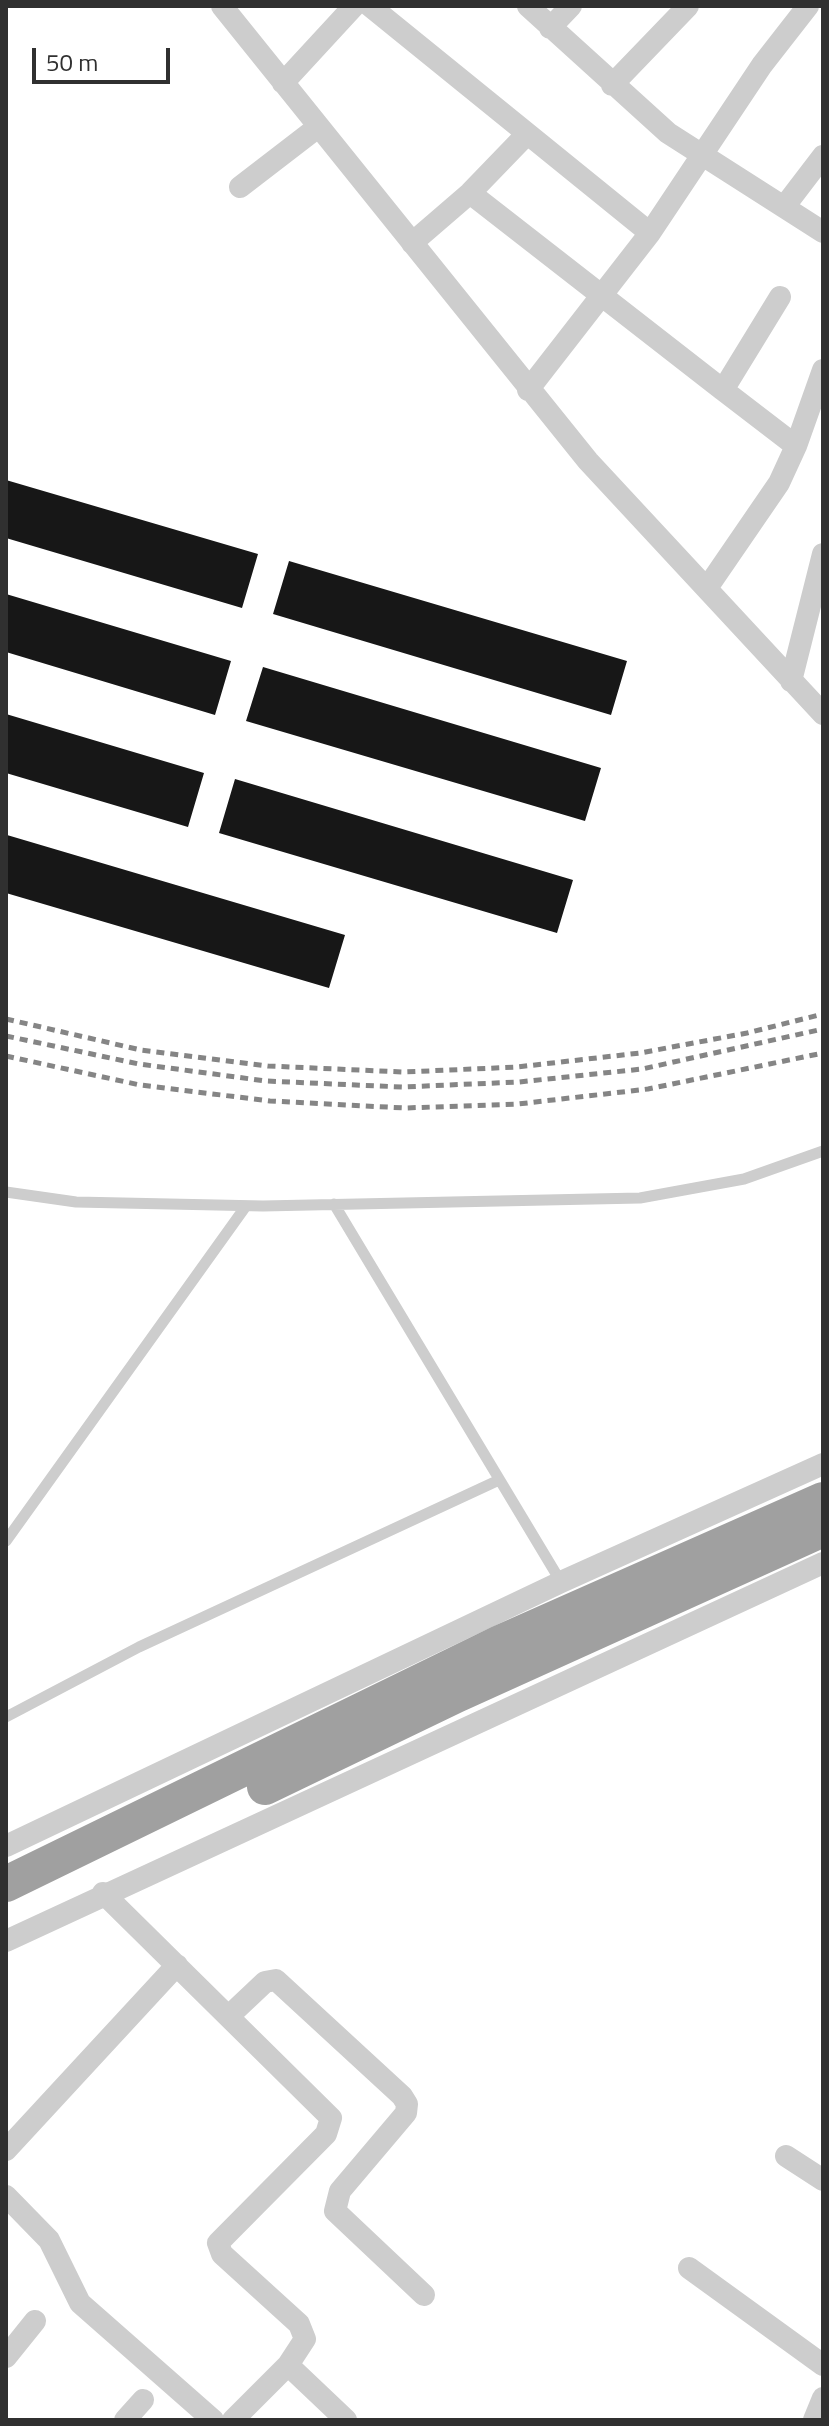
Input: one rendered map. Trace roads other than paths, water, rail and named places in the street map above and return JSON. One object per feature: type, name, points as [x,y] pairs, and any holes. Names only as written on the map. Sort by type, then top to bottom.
[{"type":"highway","points":[[6,1884],[500,1643],[823,1500]]},
{"type":"highway","points":[[6,1909],[458,1694],[823,1529]]},
{"type":"street","points":[[222,6],[588,461],[823,714]]},
{"type":"street","points":[[283,83],[354,6]]},
{"type":"street","points":[[370,6],[650,233]]},
{"type":"street","points":[[528,6],[612,85],[702,157],[823,232]]},
{"type":"street","points":[[550,28],[571,6]]},
{"type":"street","points":[[612,85],[688,6]]},
{"type":"street","points":[[528,390],[650,233],[762,65],[808,6]]},
{"type":"street","points":[[240,187],[318,127]]},
{"type":"street","points":[[412,243],[470,193],[526,135]]},
{"type":"street","points":[[784,207],[823,156]]},
{"type":"street","points":[[470,193],[600,298],[796,446]]},
{"type":"street","points":[[723,390],[780,297]]},
{"type":"street","points":[[707,588],[779,483],[796,446],[823,370]]},
{"type":"street","points":[[791,681],[823,554]]},
{"type":"street","points":[[6,1846],[561,1582],[823,1464]]},
{"type":"street","points":[[6,1941],[103,1893],[456,1735],[823,1563]]},
{"type":"street","points":[[103,1893],[331,2118],[326,2134],[218,2243],[222,2254],[303,2331],[300,2349],[288,2365],[233,2420]]},
{"type":"street","points":[[6,2150],[177,1965]]},
{"type":"street","points":[[230,2015],[265,1982],[276,1980],[402,2096],[407,2104],[406,2113],[340,2191],[335,2211],[424,2295]]},
{"type":"street","points":[[786,2156],[823,2180]]},
{"type":"street","points":[[6,2196],[49,2240],[80,2303],[213,2420]]},
{"type":"street","points":[[689,2268],[823,2365]]},
{"type":"street","points":[[6,2357],[35,2321]]},
{"type":"street","points":[[288,2365],[346,2420]]},
{"type":"street","points":[[814,2420],[823,2398]]},
{"type":"street","points":[[125,2420],[143,2400]]},
{"type":"lane","points":[[6,1192],[76,1202],[246,1206],[640,1198],[744,1179],[823,1151]]},
{"type":"lane","points":[[334,1204],[561,1582]]},
{"type":"lane","points":[[6,1541],[246,1206]]},
{"type":"lane","points":[[6,1717],[139,1647],[499,1480]]},
{"type":"railway","points":[[6,1019],[141,1050],[268,1066],[404,1072],[517,1067],[640,1053],[747,1033],[823,1014]]},
{"type":"railway","points":[[6,1036],[139,1064],[266,1081],[402,1087],[519,1082],[642,1069],[823,1029]]},
{"type":"railway","points":[[6,1056],[140,1085],[270,1101],[405,1108],[518,1104],[648,1089],[823,1053]]}]
